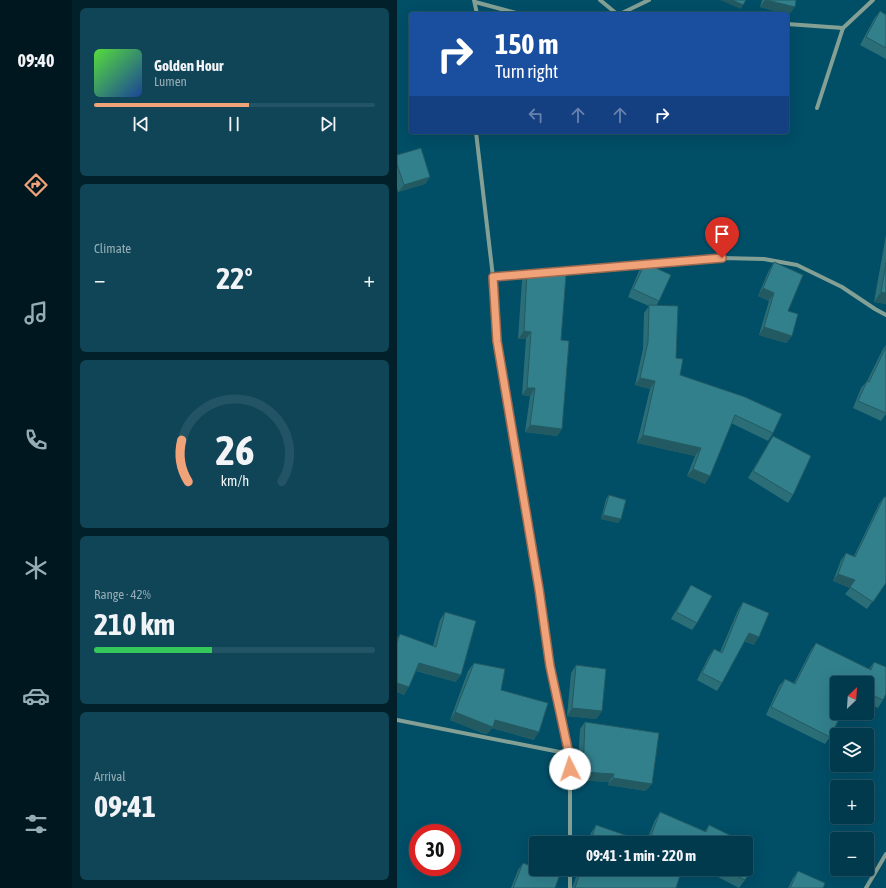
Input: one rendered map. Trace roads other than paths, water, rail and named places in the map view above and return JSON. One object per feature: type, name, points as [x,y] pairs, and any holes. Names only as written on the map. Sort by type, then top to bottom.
[{"type":"street","points":[[600,0],[615,12]]},
{"type":"street","points":[[622,12],[649,0]]},
{"type":"street","points":[[817,108],[843,28],[873,0]]},
{"type":"street","points":[[477,12],[474,1],[513,12]]},
{"type":"street","points":[[789,24],[843,28]]},
{"type":"street","points":[[476,134],[493,277],[497,341],[539,589],[550,666],[569,754],[570,836]]},
{"type":"street","points":[[493,277],[722,258],[764,259],[797,265],[842,286],[886,315]]},
{"type":"street","points":[[397,720],[569,754]]},
{"type":"street","points":[[866,888],[886,854]]},
{"type":"street","points":[[570,876],[570,888]]}]
